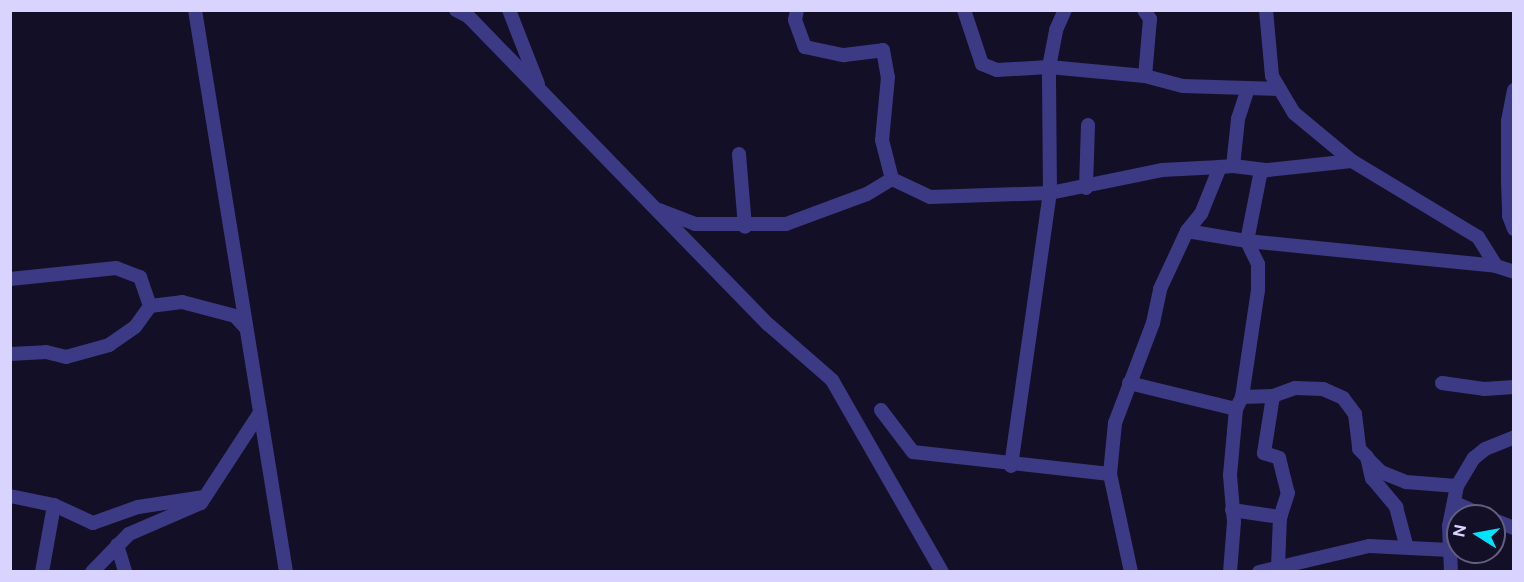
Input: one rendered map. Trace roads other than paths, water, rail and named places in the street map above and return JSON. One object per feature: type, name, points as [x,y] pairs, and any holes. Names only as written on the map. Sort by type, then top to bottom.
[{"type":"street","points":[[195,10],[286,572]]},
{"type":"street","points":[[456,10],[468,16],[769,325],[832,380],[942,572]]},
{"type":"street","points":[[509,10],[540,89]]},
{"type":"street","points":[[797,10],[795,20],[806,47],[844,55],[883,50],[888,77],[882,140],[892,179]]},
{"type":"street","points":[[964,10],[982,64],[997,69],[1049,67],[1145,76],[1183,86],[1277,89]]},
{"type":"street","points":[[1011,466],[1050,193],[1049,67],[1056,30],[1065,10]]},
{"type":"street","points":[[1144,10],[1150,19],[1145,76]]},
{"type":"street","points":[[1266,10],[1272,76],[1277,89],[1294,113],[1352,161],[1478,237],[1496,266]]},
{"type":"street","points":[[1131,572],[1110,474],[1115,423],[1153,323],[1160,289],[1187,231],[1202,214],[1227,166],[1248,89]]},
{"type":"street","points":[[1514,90],[1508,121],[1508,181],[1509,216],[1514,230]]},
{"type":"street","points":[[1086,188],[1088,125]]},
{"type":"street","points":[[739,154],[745,227]]},
{"type":"street","points":[[892,179],[930,197],[1050,193],[1086,188],[1162,170],[1227,166],[1261,170],[1352,161]]},
{"type":"street","points":[[1230,572],[1232,510],[1230,475],[1239,403],[1258,290],[1258,264],[1247,241],[1261,170]]},
{"type":"street","points":[[657,209],[695,224],[745,227],[786,224],[867,194],[892,179]]},
{"type":"street","points":[[1187,231],[1247,241],[1496,266],[1514,272]]},
{"type":"street","points":[[10,279],[116,268],[140,277],[150,306]]},
{"type":"street","points":[[10,354],[46,352],[66,357],[109,345],[135,327],[150,306],[182,302],[210,307],[235,316],[245,327]]},
{"type":"street","points":[[1129,383],[1239,403],[1273,396],[1295,388],[1323,389],[1343,398],[1355,414],[1359,449],[1381,471],[1406,482],[1457,486]]},
{"type":"street","points":[[1442,383],[1484,389],[1514,387]]},
{"type":"street","points":[[1273,396],[1264,453],[1280,458],[1288,493],[1280,517],[1278,566]]},
{"type":"street","points":[[881,410],[914,452],[1011,466],[1110,474]]},
{"type":"street","points":[[92,572],[129,534],[201,503],[259,414]]},
{"type":"street","points":[[1459,504],[1455,502],[1457,486],[1474,458],[1485,449],[1514,437]]},
{"type":"street","points":[[1367,457],[1372,478],[1396,507],[1406,545]]},
{"type":"street","points":[[11,496],[54,505],[93,524],[138,507],[206,496]]},
{"type":"street","points":[[42,572],[54,505]]},
{"type":"street","points":[[1232,510],[1280,517]]},
{"type":"street","points":[[117,545],[125,572]]},
{"type":"street","points":[[1259,572],[1352,548],[1406,545],[1446,550]]}]
